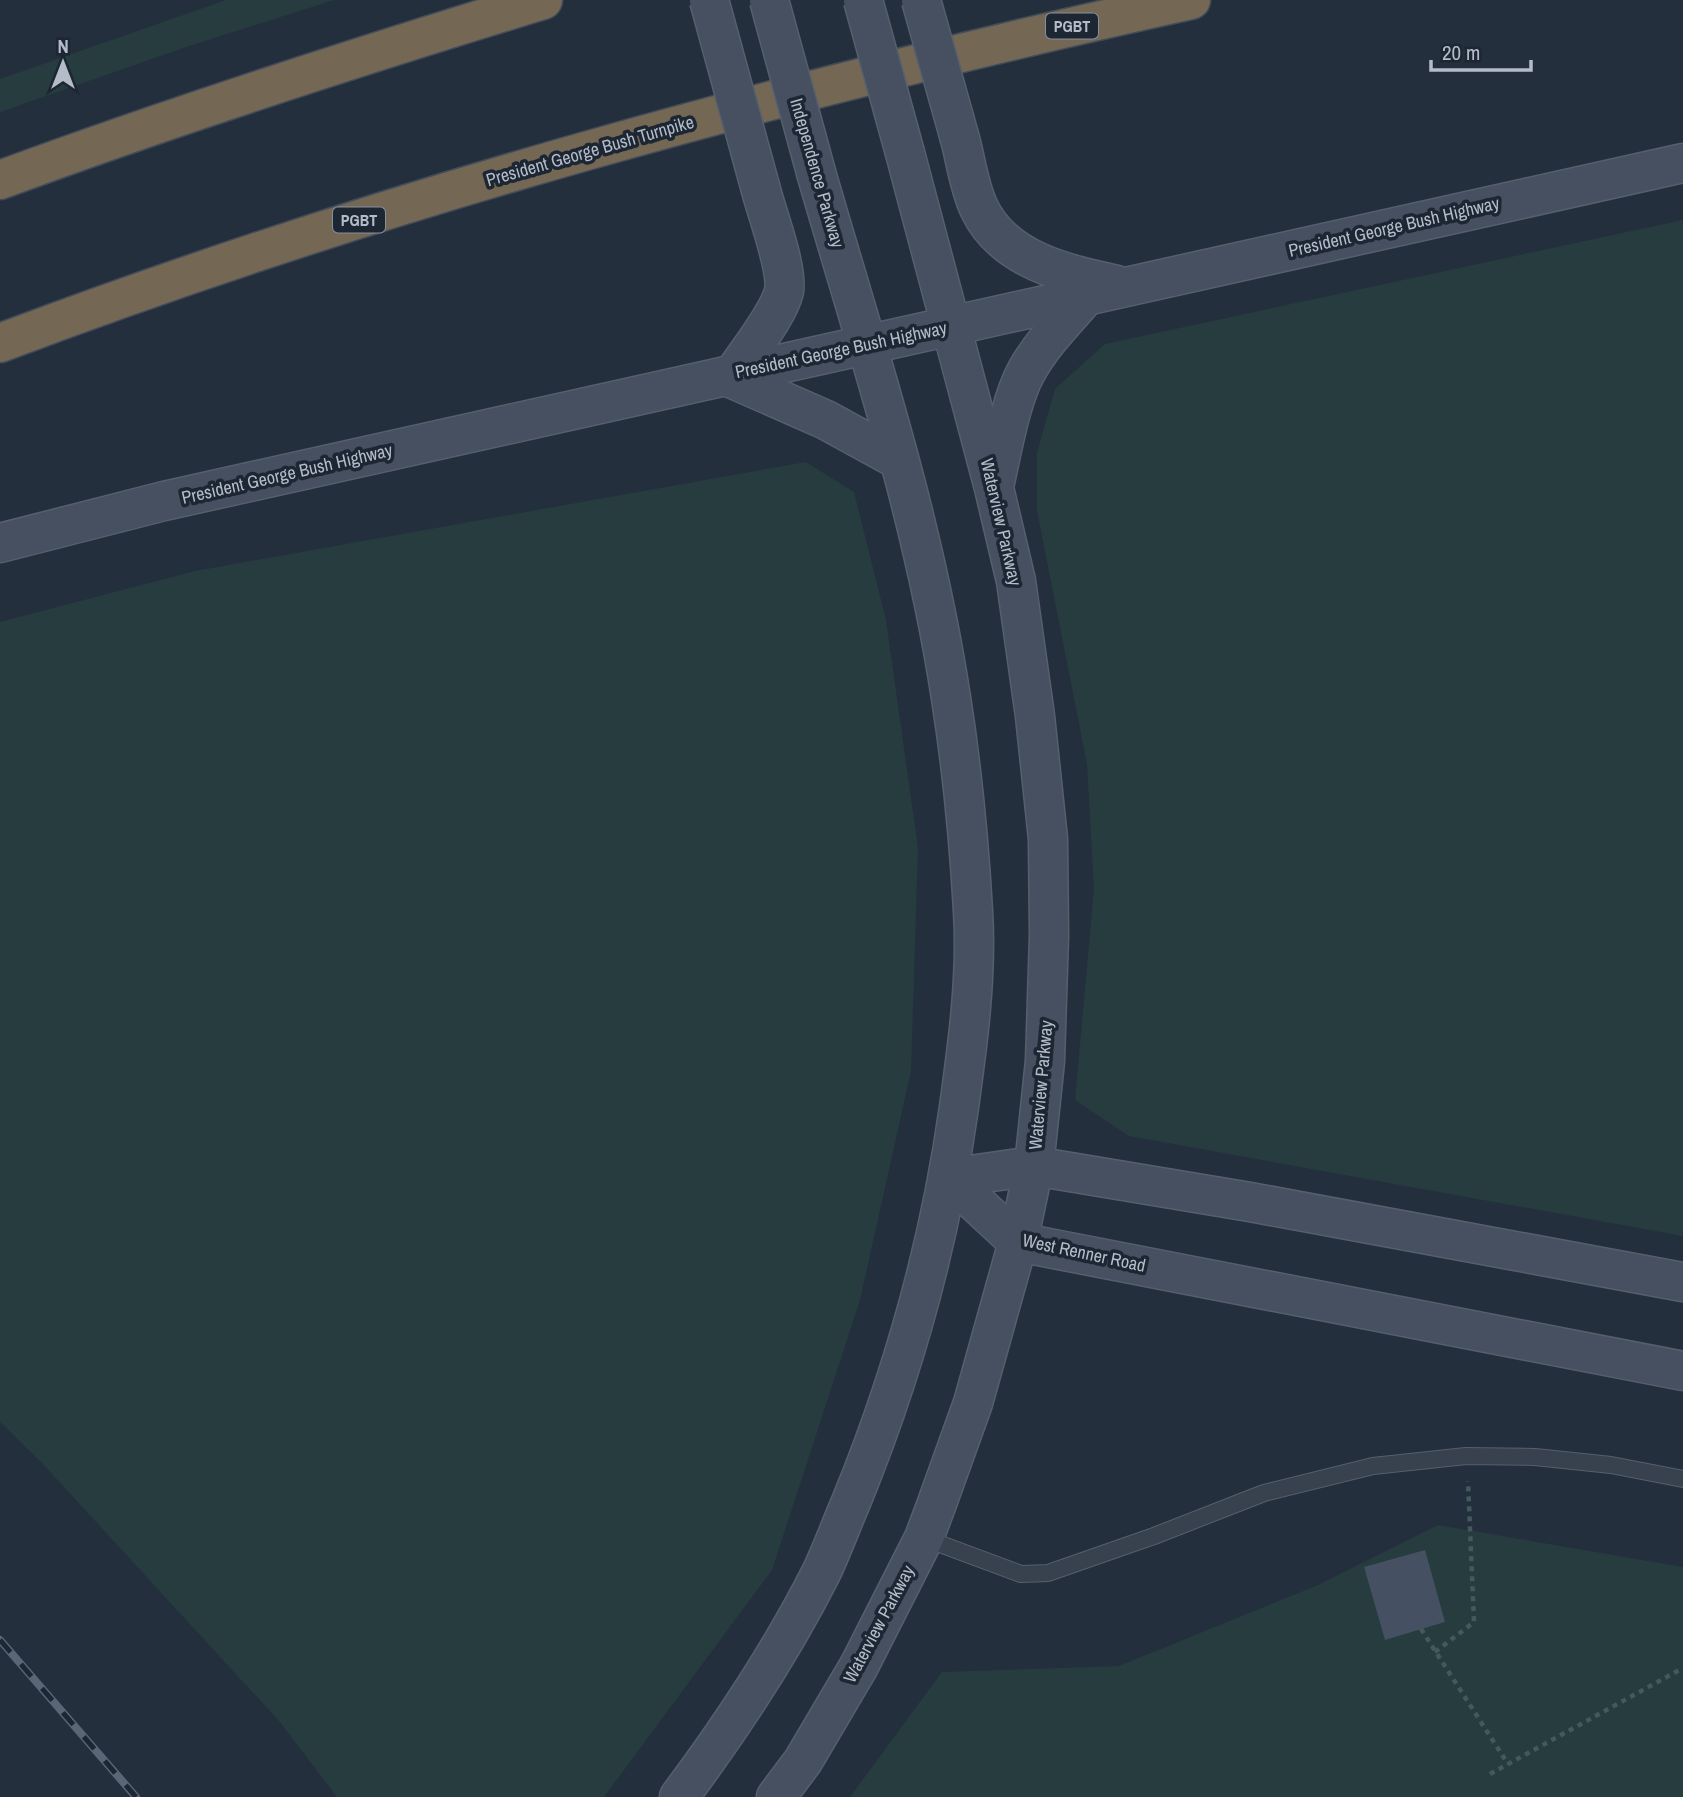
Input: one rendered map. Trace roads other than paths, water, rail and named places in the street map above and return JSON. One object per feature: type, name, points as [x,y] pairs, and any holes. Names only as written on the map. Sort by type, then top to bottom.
[{"type":"highway","points":[[0,180],[124,134],[543,0]]},
{"type":"highway","name":"President George Bush Turnpike","points":[[0,343],[349,223],[621,141],[953,54],[1191,0]]},
{"type":"main road","points":[[709,0],[783,272],[784,288],[778,307],[730,375],[826,420],[899,460]]},
{"type":"main road","name":"Independence Parkway","points":[[769,0],[866,345]]},
{"type":"main road","points":[[863,0],[951,326]]},
{"type":"main road","points":[[921,0],[979,208],[1000,237],[1032,260],[1080,277],[1126,287]]},
{"type":"main road","name":"President George Bush Highway","points":[[0,543],[164,501],[1683,163]]},
{"type":"main road","points":[[993,488],[1024,374],[1046,342],[1087,295]]},
{"type":"main road","name":"Waterview Parkway","points":[[776,1797],[803,1761],[859,1666],[924,1538],[973,1403],[1018,1242],[1034,1166],[1045,1060],[1049,936],[1048,839],[1018,594],[951,326]]},
{"type":"main road","points":[[679,1797],[763,1677],[822,1571],[878,1436],[908,1344],[949,1178],[971,1024],[974,915],[968,831],[951,697],[930,585],[899,460],[866,345]]},
{"type":"main road","points":[[949,1178],[1034,1166],[1250,1202],[1683,1282]]},
{"type":"main road","name":"West Renner Road","points":[[949,1178],[1018,1242],[1683,1371]]},
{"type":"lane","points":[[924,1538],[1021,1574],[1048,1573],[1154,1536],[1264,1493],[1373,1466],[1466,1456],[1535,1457],[1611,1465],[1683,1479]]},
{"type":"railway","points":[[0,1640],[136,1797]]}]
